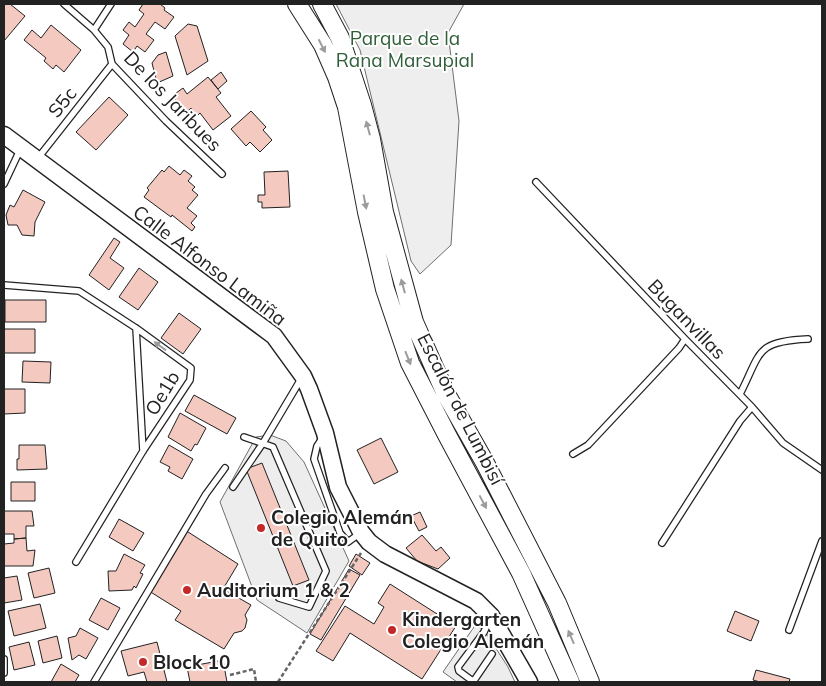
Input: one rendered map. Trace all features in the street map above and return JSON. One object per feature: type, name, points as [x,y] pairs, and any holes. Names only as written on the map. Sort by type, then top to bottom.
[{"type":"main road","name":"Escalón de Lumbisí","points":[[297,4],[322,45],[337,78],[347,108],[367,212],[385,289],[410,363],[521,573],[570,682]]},
{"type":"main road","name":"Escalón de Lumbisí","points":[[322,4],[340,38],[355,80],[371,139],[384,212],[414,322],[446,394],[484,461],[557,603],[590,682]]},
{"type":"street","name":"Calle Alfonso Lamiña","points":[[4,134],[36,160],[274,336],[303,376],[325,433],[338,487],[369,542],[385,554],[476,601],[491,616],[529,682]]},
{"type":"lane","name":"De los Jaribues","points":[[64,4],[94,30],[108,47],[112,64],[166,121],[222,174]]},
{"type":"lane","points":[[94,30],[111,4]]},
{"type":"lane","name":"S5c","points":[[36,160],[112,64]]},
{"type":"lane","points":[[4,184],[22,148]]},
{"type":"lane","name":"Buganvillas","points":[[536,182],[685,340],[752,406],[783,443],[822,470]]},
{"type":"lane","name":"Oe1b","points":[[4,285],[79,291],[136,328],[191,368],[190,380],[142,451],[76,562]]},
{"type":"lane","points":[[136,328],[142,451]]},
{"type":"lane","points":[[740,394],[750,370],[760,353],[777,343],[808,339]]},
{"type":"lane","points":[[573,454],[588,445],[680,348],[685,340]]},
{"type":"lane","points":[[232,487],[263,442],[303,376]]},
{"type":"lane","points":[[662,543],[740,421],[752,406]]},
{"type":"lane","points":[[244,437],[273,447],[326,571],[309,607],[279,598]]},
{"type":"lane","points":[[94,682],[206,494],[224,468]]},
{"type":"lane","points":[[789,630],[822,541]]},
{"type":"lane","points":[[491,616],[484,632],[458,667],[459,671],[473,682],[492,654]]},
{"type":"lane","points":[[4,658],[4,673]]},
{"type":"path","points":[[278,682],[361,552]]},
{"type":"path","points":[[230,676],[254,669],[256,682]]},
{"type":"green space","name":"Parque de la Rana Marsupial","points":[[336,4],[464,4],[448,33],[459,121],[451,245],[420,274],[411,261],[360,50]]},
{"type":"shaded area","points":[[270,435],[286,441],[304,462],[349,561],[307,633],[257,600],[220,502],[256,437]]},
{"type":"shaded area","points":[[476,624],[486,633],[508,667],[515,682],[457,682],[443,672]]},
{"type":"building","points":[[4,4],[10,4],[25,16],[4,41]]},
{"type":"building","points":[[143,4],[160,4],[165,8],[164,10],[174,17],[165,29],[155,22],[146,34],[154,40],[145,52],[137,46],[133,52],[123,44],[129,35],[123,30],[129,22],[135,27],[144,14],[139,10]]},
{"type":"building","points":[[188,24],[197,26],[208,61],[187,75],[175,36]]},
{"type":"building","points":[[51,25],[81,50],[64,72],[56,65],[53,69],[44,61],[46,58],[24,40],[32,30],[41,38]]},
{"type":"building","points":[[166,52],[173,76],[157,83],[152,63],[158,55]]},
{"type":"building","points":[[221,72],[227,81],[218,89],[211,80]]},
{"type":"building","points":[[208,77],[221,93],[216,97],[231,116],[213,130],[200,113],[197,116],[191,108],[187,112],[172,96],[183,88],[187,94]]},
{"type":"building","points":[[109,97],[128,115],[96,150],[76,132]]},
{"type":"building","points":[[251,111],[266,127],[263,130],[272,140],[260,152],[250,142],[246,146],[231,129]]},
{"type":"building","points":[[169,166],[180,175],[184,170],[192,176],[188,181],[195,187],[192,190],[198,195],[187,208],[197,216],[191,223],[195,227],[192,231],[144,197],[149,190],[147,188],[162,170],[164,172]]},
{"type":"building","points":[[288,171],[290,207],[262,208],[262,202],[258,202],[258,195],[265,195],[264,172]]},
{"type":"building","points":[[23,190],[45,202],[35,222],[34,236],[22,235],[17,225],[8,225],[6,215],[10,205],[14,207]]},
{"type":"building","points":[[114,238],[120,242],[110,258],[124,268],[109,290],[89,275]]},
{"type":"building","points":[[139,268],[158,282],[138,310],[119,297]]},
{"type":"building","points":[[5,300],[46,300],[46,322],[5,322]]},
{"type":"building","points":[[179,313],[201,329],[183,354],[161,338]]},
{"type":"building","points":[[4,329],[35,329],[35,353],[4,353]]},
{"type":"building","points":[[23,361],[51,362],[50,383],[22,382]]},
{"type":"building","points":[[4,389],[25,389],[25,413],[4,414]]},
{"type":"building","points":[[194,395],[236,418],[227,434],[185,411]]},
{"type":"building","points":[[180,413],[206,428],[197,445],[195,444],[191,451],[168,437]]},
{"type":"building","points":[[381,438],[398,472],[374,484],[357,450]]},
{"type":"building","points":[[19,445],[45,445],[47,469],[17,470]]},
{"type":"building","points":[[169,445],[193,459],[182,479],[168,471],[170,467],[160,462]]},
{"type":"building","points":[[262,463],[309,580],[293,586],[246,469]]},
{"type":"building","points":[[11,482],[35,482],[35,501],[11,501]]},
{"type":"building","points":[[4,511],[32,511],[34,526],[26,526],[26,538],[14,539],[14,534],[4,534]]},
{"type":"building","points":[[420,512],[427,527],[419,531],[411,516]]},
{"type":"building","points":[[119,519],[144,533],[133,551],[109,537]]},
{"type":"building","name":"Auditorium 1 & 2","points":[[185,530],[238,564],[223,589],[251,605],[245,615],[247,620],[245,628],[234,633],[224,649],[175,620],[181,611],[149,591]]},
{"type":"building","points":[[422,535],[436,551],[441,547],[450,558],[438,569],[417,561],[406,548]]},
{"type":"building","points":[[26,538],[27,551],[35,550],[33,566],[4,566],[4,544],[14,543],[14,539]]},
{"type":"building","points":[[124,554],[145,565],[140,573],[143,574],[136,588],[134,586],[132,590],[109,591],[108,571],[116,571]]},
{"type":"building","points":[[356,554],[370,563],[362,575],[349,566]]},
{"type":"building","points":[[49,568],[55,593],[34,598],[28,573]]},
{"type":"building","points":[[349,569],[360,575],[321,640],[310,634]]},
{"type":"building","points":[[17,576],[22,600],[4,603],[4,578]]},
{"type":"building","name":"Kindergarten Colegio Alemán","points":[[390,584],[456,626],[422,679],[350,633],[333,661],[316,651],[345,606],[374,624],[384,607],[378,603]]},
{"type":"building","points":[[101,598],[120,608],[108,630],[89,620]]},
{"type":"building","points":[[40,604],[46,628],[14,636],[8,611]]},
{"type":"building","points":[[735,611],[759,621],[751,641],[727,631]]},
{"type":"building","points":[[80,628],[98,638],[86,659],[79,655],[72,660],[68,638],[76,636]]},
{"type":"building","points":[[57,636],[62,658],[43,663],[38,641]]},
{"type":"building","points":[[29,642],[35,665],[14,670],[9,647]]},
{"type":"building","name":"Block 10","points":[[157,642],[167,682],[147,682],[144,672],[128,676],[121,651]]},
{"type":"building","points":[[223,660],[227,682],[190,682],[187,667]]},
{"type":"building","points":[[61,664],[79,675],[75,682],[51,682]]},
{"type":"building","points":[[756,670],[790,679],[789,682],[760,682],[753,680]]},
{"type":"place","name":"Colegio Alemán de Quito","points":[[261,528]]},
{"type":"place","name":"Auditorium 1 & 2","points":[[187,590]]},
{"type":"place","name":"Kindergarten Colegio Alemán","points":[[392,630]]},
{"type":"place","name":"Block 10","points":[[143,662]]}]
